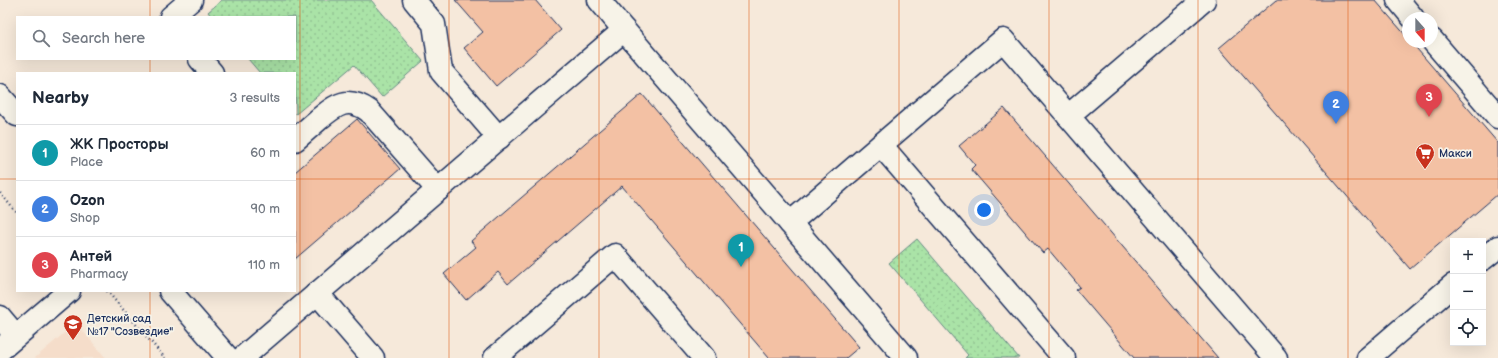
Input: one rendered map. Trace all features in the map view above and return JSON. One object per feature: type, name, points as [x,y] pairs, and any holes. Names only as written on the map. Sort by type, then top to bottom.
[{"type":"street","points":[[172,16],[191,0]]},
{"type":"street","points":[[414,0],[434,24],[441,71],[499,138]]},
{"type":"street","points":[[599,0],[906,358]]},
{"type":"street","points":[[1068,116],[1204,0]]},
{"type":"street","points":[[1398,0],[1408,12]]},
{"type":"street","points":[[242,358],[624,30]]},
{"type":"street","points":[[790,223],[1003,40],[1276,358]]},
{"type":"street","points":[[1438,47],[1498,117]]},
{"type":"street","points":[[201,60],[211,72]]},
{"type":"street","points":[[0,96],[16,114]]},
{"type":"street","points":[[296,139],[333,107],[347,103],[361,105],[370,111],[438,190]]},
{"type":"street","points":[[881,145],[1064,358]]},
{"type":"street","points":[[1486,257],[1498,247]]},
{"type":"street","points":[[495,358],[616,255],[704,358]]},
{"type":"street","points":[[1368,358],[1450,288]]},
{"type":"street","points":[[0,317],[8,343],[67,292]]},
{"type":"street","points":[[171,292],[228,358]]},
{"type":"street","points":[[317,293],[373,358]]},
{"type":"path","points":[[0,193],[16,212]]},
{"type":"path","points":[[108,292],[165,358]]},
{"type":"shaded area","name":"Детский сад №17 \"Созвездие\"","points":[[76,323],[106,358],[35,358]]},
{"type":"green space","points":[[222,0],[371,0],[423,61],[382,97],[354,65],[296,114],[296,72],[259,72],[249,60],[296,60],[296,16],[211,16],[208,12]]},
{"type":"green space","points":[[917,239],[1019,358],[965,358],[968,355],[889,263]]},
{"type":"building","points":[[455,0],[535,0],[561,30],[496,86],[464,48],[483,32]]},
{"type":"building","points":[[1276,0],[1375,0],[1402,31],[1402,48],[1416,48],[1498,143],[1498,194],[1410,269],[1219,48]]},
{"type":"building","points":[[642,94],[859,347],[846,358],[769,358],[622,186],[508,284],[498,272],[466,300],[444,274],[476,247],[471,241]]},
{"type":"building","points":[[1004,108],[1218,358],[1134,358],[1076,290],[1080,287],[1048,249],[1043,253],[971,169],[975,165],[959,146]]},
{"type":"building","points":[[357,119],[400,169],[296,258],[296,171]]},
{"type":"place","name":"Антей","points":[[1429,117]]},
{"type":"place","name":"Ozon","points":[[1336,124]]},
{"type":"place","name":"Макси","points":[[1425,170]]},
{"type":"place","name":"ЖК Просторы","points":[[741,267]]},
{"type":"place","name":"Детский сад №17 \"Созвездие\"","points":[[73,341]]}]
